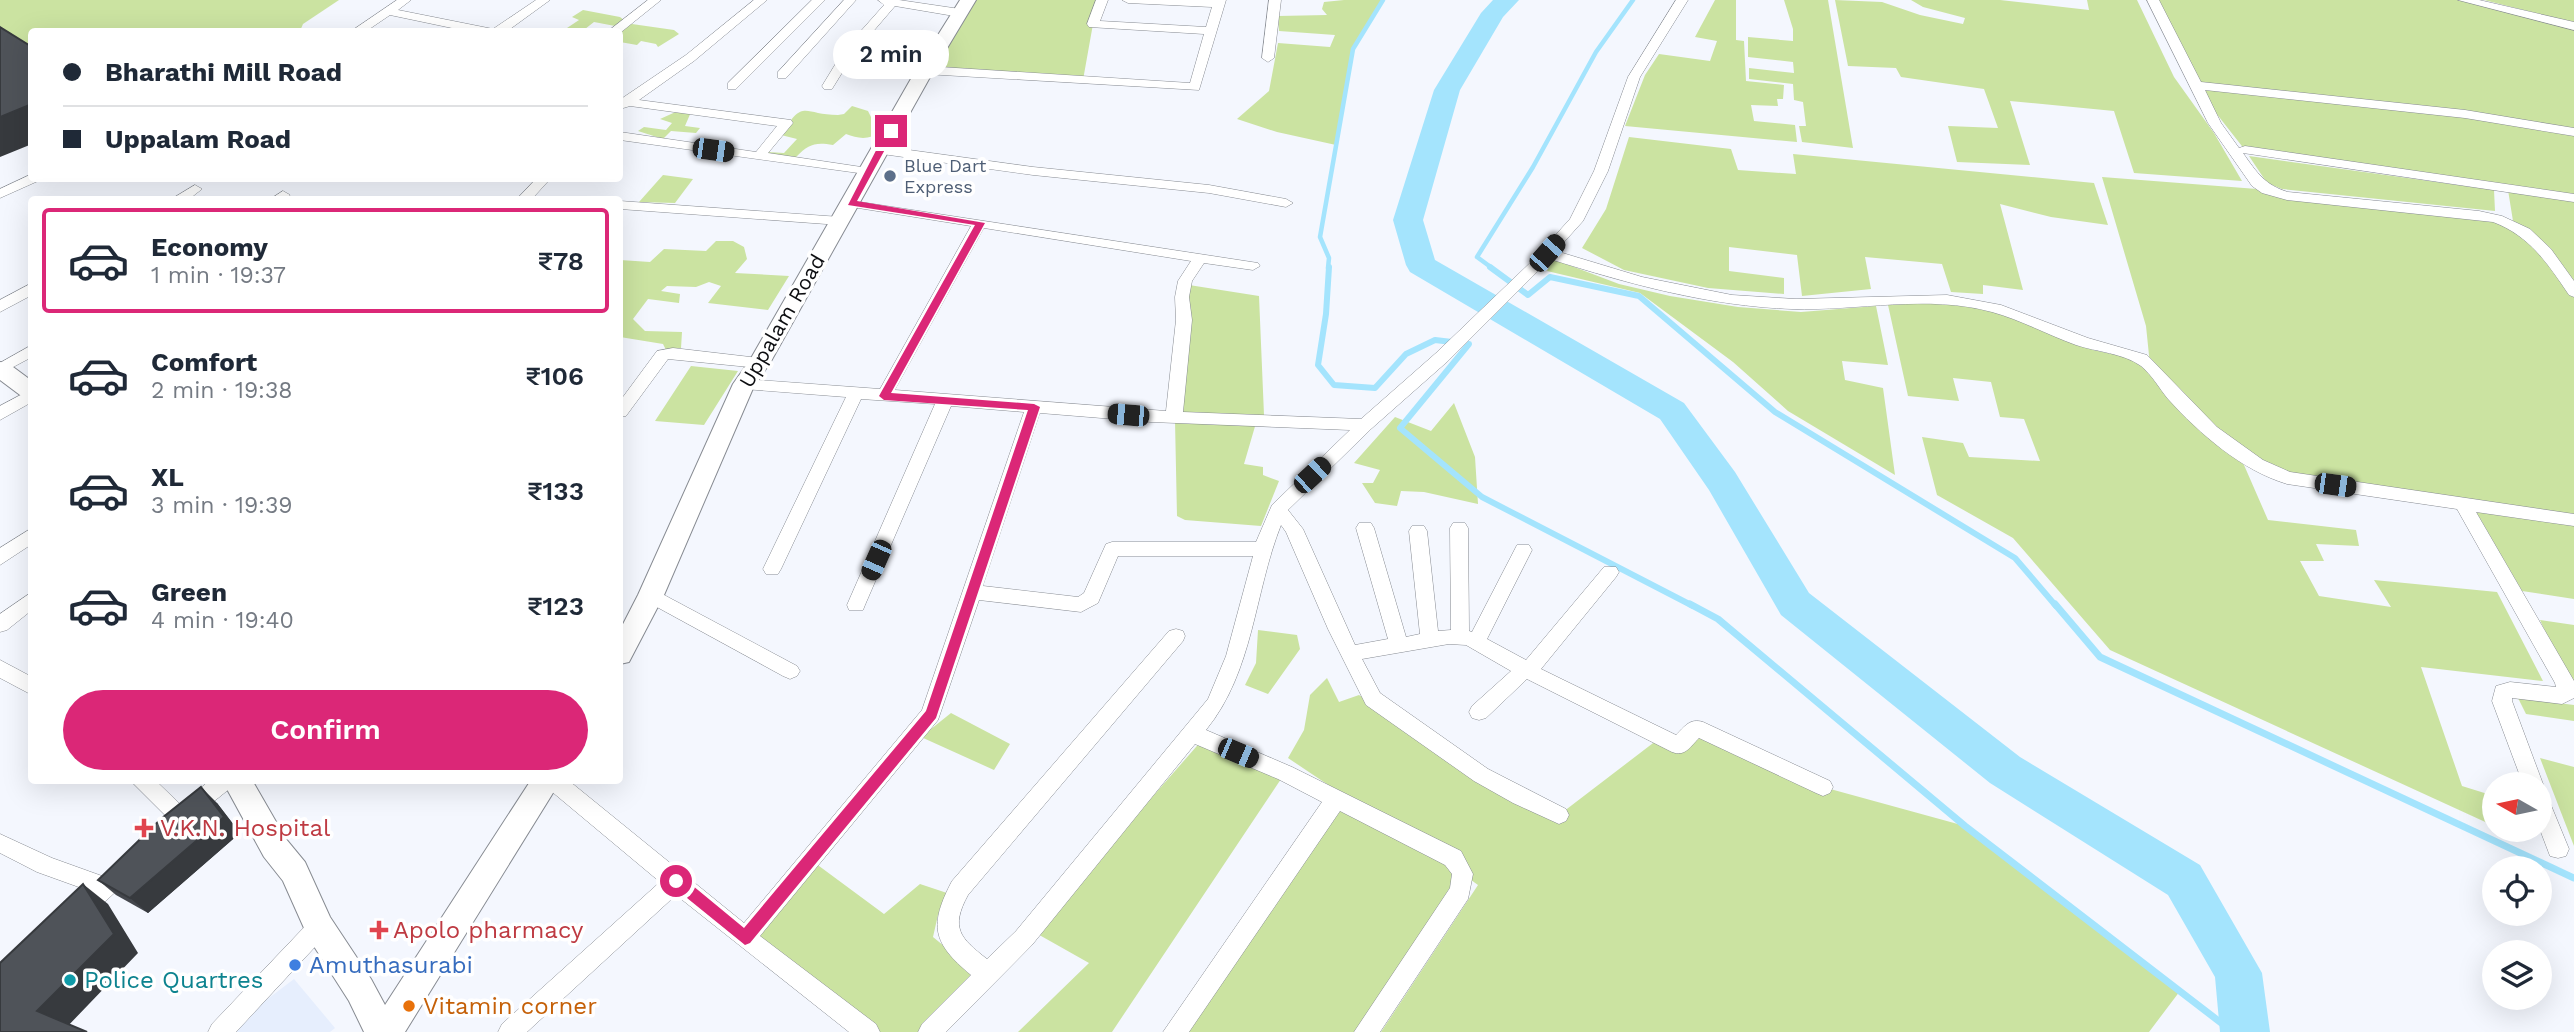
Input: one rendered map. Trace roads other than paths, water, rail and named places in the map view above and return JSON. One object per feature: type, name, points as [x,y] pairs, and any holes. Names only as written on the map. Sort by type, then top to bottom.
[{"type":"main road","name":"Uppalam Road","points":[[623,648],[650,595],[744,384],[759,363],[964,6]]},
{"type":"main road","points":[[0,357],[6,362],[0,370],[28,390]]},
{"type":"main road","points":[[238,784],[275,848],[294,872],[319,927],[360,990],[381,1032]]},
{"type":"main road","points":[[386,1032],[544,784]]},
{"type":"street","points":[[362,28],[405,0]]},
{"type":"street","points":[[503,28],[544,0]]},
{"type":"street","points":[[617,28],[655,0]]},
{"type":"street","points":[[623,105],[690,58],[761,0]]},
{"type":"street","points":[[732,86],[820,0]]},
{"type":"street","points":[[782,75],[850,0]]},
{"type":"street","points":[[1102,0],[1093,24],[1211,31]]},
{"type":"street","points":[[925,70],[1195,87],[1220,2],[1128,0]]},
{"type":"street","points":[[1268,58],[1275,0]]},
{"type":"street","points":[[930,1032],[1024,939],[1216,704],[1236,656],[1264,549],[1278,509],[1365,425],[1442,357],[1542,259],[1576,221],[1601,171],[1634,77],[1682,0]]},
{"type":"street","points":[[2153,0],[2194,85],[2216,123],[2257,183],[2267,190],[2287,196],[2479,215],[2505,205],[2574,198]]},
{"type":"street","points":[[2464,0],[2574,26]]},
{"type":"street","points":[[828,86],[836,67],[850,48],[858,43],[886,1],[964,6]]},
{"type":"street","points":[[387,11],[471,28]]},
{"type":"street","points":[[2194,85],[2465,114],[2574,132]]},
{"type":"street","points":[[623,105],[786,123],[759,156]]},
{"type":"street","points":[[623,136],[868,172]]},
{"type":"street","points":[[880,150],[1033,172],[1209,189],[1286,203]]},
{"type":"street","points":[[2245,150],[2505,205],[2532,235],[2574,292]]},
{"type":"street","points":[[0,194],[28,180]]},
{"type":"street","points":[[527,196],[541,182]]},
{"type":"street","points":[[184,196],[195,189]]},
{"type":"street","points":[[623,205],[846,212],[980,223],[1253,266]]},
{"type":"street","points":[[884,396],[980,223]]},
{"type":"street","points":[[1174,417],[1184,320],[1182,297],[1185,281],[1199,258]]},
{"type":"street","points":[[1542,259],[1738,301],[1796,304],[1936,299],[1993,307],[2096,346],[2141,359],[2187,407],[2248,460],[2266,471],[2287,478],[2574,520]]},
{"type":"street","points":[[0,307],[28,290]]},
{"type":"street","points":[[0,370],[28,352]]},
{"type":"street","points":[[623,408],[663,355],[673,353],[759,363]]},
{"type":"street","points":[[744,384],[1174,417],[1365,425]]},
{"type":"street","points":[[772,569],[856,393]]},
{"type":"street","points":[[0,414],[28,396]]},
{"type":"street","points":[[856,605],[945,400]]},
{"type":"street","points":[[745,938],[932,714],[1034,407]]},
{"type":"street","points":[[2462,503],[2565,681],[2567,692],[2562,696],[2510,690],[2503,692],[2502,701],[2529,772]]},
{"type":"street","points":[[1278,509],[1294,528],[1337,629],[1373,699],[1481,775],[1559,815]]},
{"type":"street","points":[[1365,528],[1399,645]]},
{"type":"street","points":[[1459,528],[1469,639]]},
{"type":"street","points":[[1418,531],[1430,640]]},
{"type":"street","points":[[0,558],[28,537]]},
{"type":"street","points":[[973,592],[1081,605],[1091,598],[1112,549],[1264,549]]},
{"type":"street","points":[[1469,639],[1523,550]]},
{"type":"street","points":[[1479,712],[1526,670],[1610,572]]},
{"type":"street","points":[[650,595],[790,671]]},
{"type":"street","points":[[0,625],[28,602]]},
{"type":"street","points":[[988,974],[954,947],[946,931],[946,917],[951,902],[960,888],[1176,636]]},
{"type":"street","points":[[1351,653],[1430,640],[1469,639],[1679,746],[1696,727],[1824,787]]},
{"type":"street","points":[[0,668],[28,685]]},
{"type":"street","points":[[1191,733],[1285,773],[1453,858],[1462,868],[1465,880],[1460,892],[1366,1032]]},
{"type":"street","points":[[144,784],[180,817]]},
{"type":"street","points":[[160,834],[221,784]]},
{"type":"street","points":[[557,784],[745,938],[868,1032]]},
{"type":"street","points":[[1175,1032],[1336,799]]},
{"type":"street","points":[[2552,833],[2558,849]]},
{"type":"street","points":[[0,843],[45,865],[104,887]]},
{"type":"street","points":[[68,922],[142,852]]},
{"type":"street","points":[[510,1032],[676,881]]},
{"type":"street","points":[[220,1032],[319,927]]},
{"type":"waterway","points":[[1328,268],[1329,258],[1320,237],[1353,49],[1383,0]]},
{"type":"waterway","points":[[1507,0],[1493,13],[1447,90],[1408,220],[1421,265],[1672,411],[1722,481],[1795,604],[2005,770],[2184,880],[2238,973],[2245,1032]]},
{"type":"waterway","points":[[1492,268],[1477,257],[1533,167],[1596,52],[1633,0]]},
{"type":"waterway","points":[[1329,267],[1326,314],[1318,365],[1334,385],[1375,388],[1406,354],[1435,340],[1469,344],[1400,428],[1482,497],[1693,606]]},
{"type":"waterway","points":[[1490,267],[1528,295],[1550,277],[1639,296],[1775,412],[2015,558],[2056,606]]},
{"type":"waterway","points":[[1690,604],[1718,619],[1965,826],[2233,1032]]},
{"type":"waterway","points":[[2055,604],[2100,657],[2574,878]]},
{"type":"place","name":"Blue Dart Express","points":[[890,176]]},
{"type":"place","name":"V.K.N. Hospital","points":[[144,828]]},
{"type":"place","name":"Apolo pharmacy","points":[[379,930]]},
{"type":"place","name":"Amuthasurabi","points":[[295,965]]},
{"type":"place","name":"Police Quartres","points":[[70,980]]},
{"type":"place","name":"Vitamin corner","points":[[409,1006]]}]
